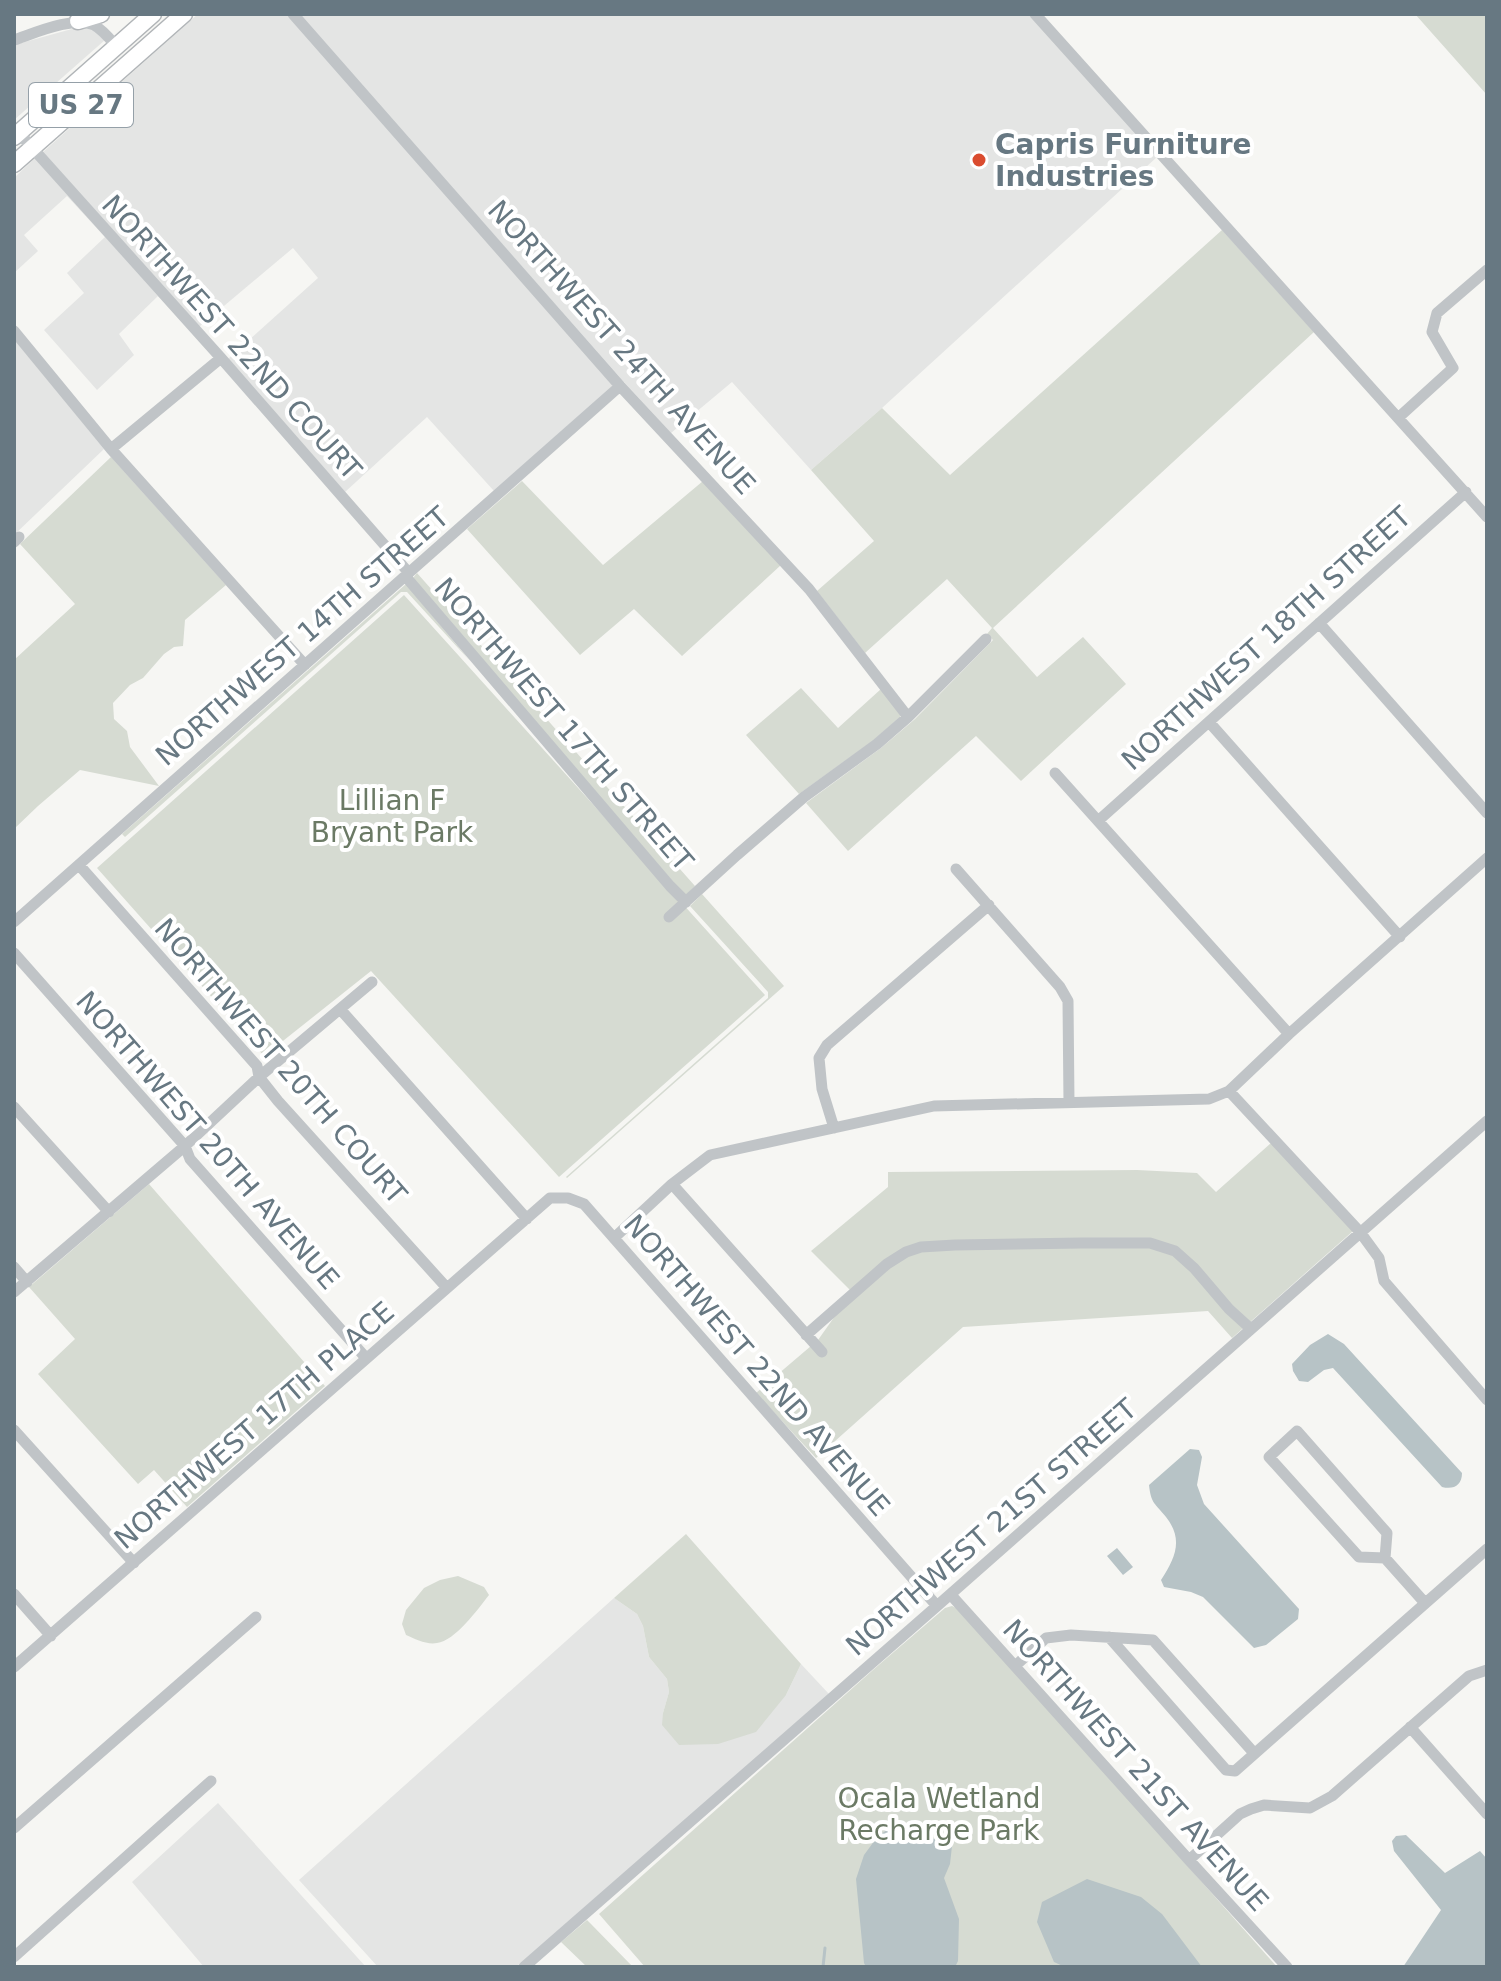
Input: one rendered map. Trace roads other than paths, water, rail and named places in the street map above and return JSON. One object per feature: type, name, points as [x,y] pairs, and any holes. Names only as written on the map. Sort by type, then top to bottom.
[{"type":"highway","points":[[78,21],[101,14]]},
{"type":"highway","name":"US 27","points":[[16,135],[153,14]]},
{"type":"highway","name":"US 27","points":[[14,164],[184,14]]},
{"type":"street","name":"NORTHWEST 24TH AVENUE","points":[[293,14],[620,386],[809,589],[908,717]]},
{"type":"street","points":[[1035,14],[1487,517]]},
{"type":"street","points":[[14,40],[78,21],[94,25],[117,47]]},
{"type":"street","name":"NORTHWEST 22ND COURT","points":[[16,135],[32,148],[221,358],[408,575]]},
{"type":"street","points":[[1398,418],[1453,368],[1432,332],[1437,313],[1487,270]]},
{"type":"street","points":[[14,331],[111,449],[305,665]]},
{"type":"street","points":[[111,449],[221,358]]},
{"type":"street","name":"NORTHWEST 14TH STREET","points":[[14,922],[620,386]]},
{"type":"street","name":"NORTHWEST 18TH STREET","points":[[1099,820],[1466,492]]},
{"type":"street","name":"NORTHWEST 17TH STREET","points":[[408,575],[686,902]]},
{"type":"street","points":[[1319,623],[1487,813]]},
{"type":"street","name":"NORTHWEST 17TH STREET","points":[[669,917],[804,797],[877,744],[908,717],[986,639]]},
{"type":"street","points":[[1209,722],[1400,937]]},
{"type":"street","points":[[1055,773],[1289,1034]]},
{"type":"street","points":[[614,1238],[672,1184],[710,1155],[934,1106],[1209,1099],[1229,1091],[1487,858]]},
{"type":"street","name":"NORTHWEST 20TH COURT","points":[[79,865],[257,1066],[259,1077],[278,1101],[447,1288]]},
{"type":"street","points":[[956,869],[1060,987],[1068,1001],[1069,1102]]},
{"type":"street","points":[[834,1128],[822,1089],[819,1058],[827,1045],[989,905]]},
{"type":"street","name":"NORTHWEST 20TH AVENUE","points":[[14,953],[185,1146],[190,1159],[366,1358]]},
{"type":"street","points":[[14,1292],[372,982]]},
{"type":"street","points":[[340,1009],[527,1219]]},
{"type":"street","points":[[1229,1091],[1360,1232],[1379,1258],[1384,1281],[1487,1400]]},
{"type":"street","points":[[14,1107],[109,1212]]},
{"type":"street","name":"NORTHWEST 21ST STREET","points":[[524,1967],[1487,1121]]},
{"type":"street","points":[[672,1184],[822,1352]]},
{"type":"street","name":"NORTHWEST 22ND AVENUE","points":[[527,1219],[550,1198],[568,1198],[584,1204],[937,1606]]},
{"type":"street","name":"NORTHWEST 17TH PLACE","points":[[14,1667],[527,1219]]},
{"type":"street","points":[[806,1335],[887,1264],[906,1252],[921,1247],[955,1245],[1066,1243],[1150,1243],[1175,1251],[1251,1329]]},
{"type":"street","points":[[14,1267],[27,1282]]},
{"type":"street","points":[[14,1430],[134,1563]]},
{"type":"street","points":[[1385,1558],[1387,1533],[1297,1431],[1269,1457],[1359,1557],[1385,1558],[1425,1603]]},
{"type":"street","points":[[1109,1637],[1226,1770],[1235,1771],[1487,1549]]},
{"type":"street","points":[[14,1594],[51,1636]]},
{"type":"street","name":"NORTHWEST 21ST AVENUE","points":[[951,1595],[1287,1967]]},
{"type":"street","points":[[14,1828],[256,1617]]},
{"type":"street","points":[[1015,1666],[1046,1638],[1071,1635],[1153,1640],[1254,1753]]},
{"type":"street","points":[[1189,1860],[1240,1814],[1251,1809],[1264,1805],[1310,1808],[1332,1796],[1469,1676],[1487,1670]]},
{"type":"street","points":[[1410,1727],[1487,1814]]},
{"type":"street","points":[[14,1957],[211,1781]]},
{"type":"waterway","points":[[823,1967],[825,1948]]},
{"type":"place","name":"Capris Furniture Industries","points":[[979,160]]},
{"type":"park label","name":"Lillian F Bryant Park","points":[[392,816]]},
{"type":"park label","name":"Ocala Wetland Recharge Park","points":[[939,1814]]}]
